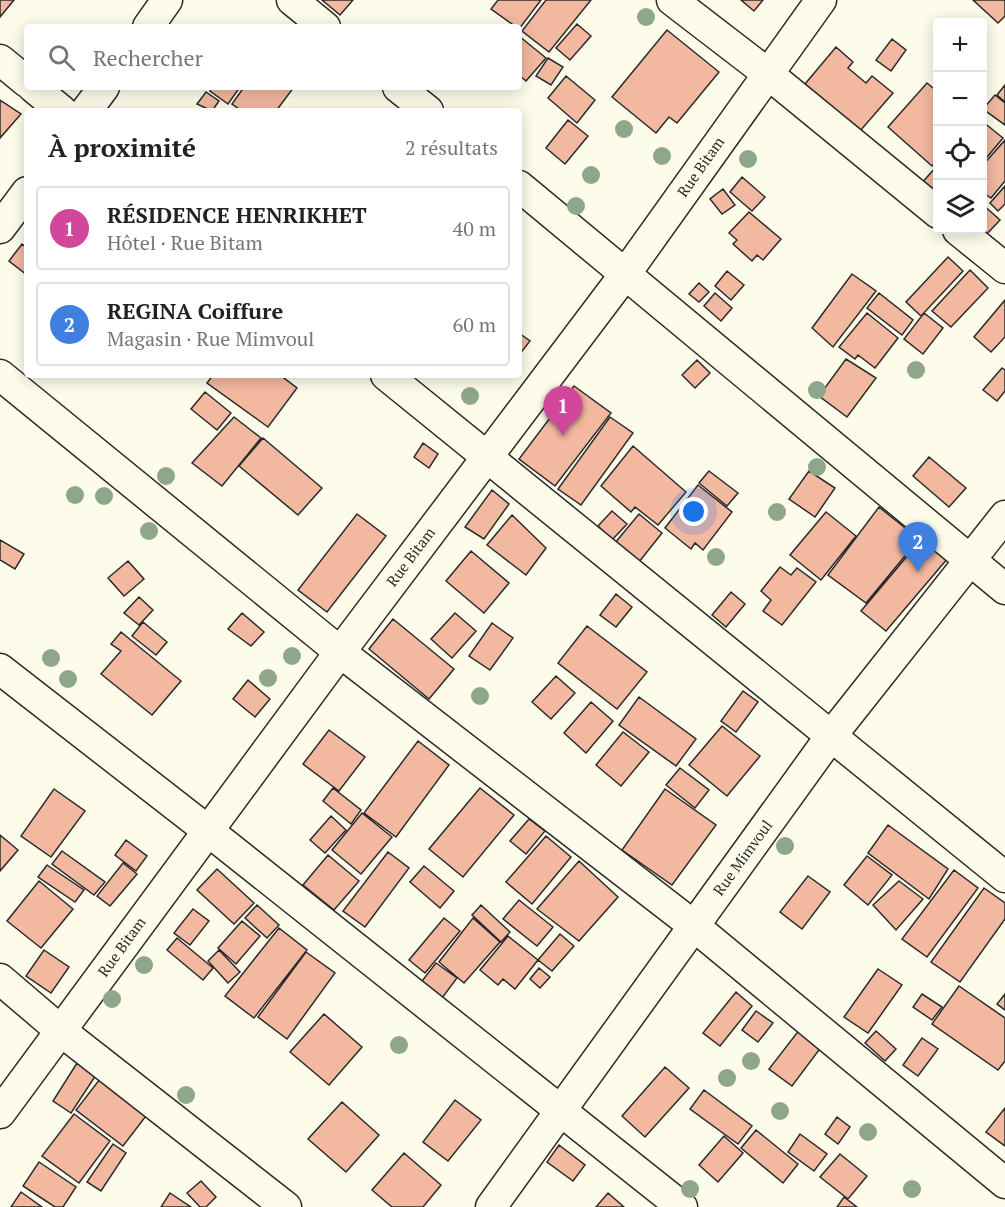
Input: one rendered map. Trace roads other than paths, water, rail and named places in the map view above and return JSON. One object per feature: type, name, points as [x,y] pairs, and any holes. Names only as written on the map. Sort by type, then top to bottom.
[{"type":"street","points":[[150,24],[167,0]]},
{"type":"street","points":[[292,0],[321,24]]},
{"type":"street","points":[[672,0],[767,73],[933,209]]},
{"type":"street","name":"Rue Bitam","points":[[0,1113],[207,830],[626,273],[821,0]]},
{"type":"street","points":[[0,60],[24,80]]},
{"type":"street","points":[[37,90],[58,108]]},
{"type":"street","points":[[88,108],[102,90]]},
{"type":"street","points":[[402,90],[424,108]]},
{"type":"street","points":[[522,188],[1005,589]]},
{"type":"street","points":[[0,228],[24,196]]},
{"type":"street","points":[[963,234],[1005,268]]},
{"type":"street","points":[[0,375],[340,652],[694,926],[1005,1183]]},
{"type":"street","points":[[390,378],[1005,877]]},
{"type":"street","name":"Rue Mimvoul","points":[[491,1207],[831,736],[972,561],[1005,516]]},
{"type":"street","points":[[0,669],[207,830],[682,1207]]},
{"type":"street","points":[[0,979],[61,1030],[286,1207]]},
{"type":"place","name":"RÉSIDENCE HENRIKHET","points":[[563,436]]},
{"type":"place","name":"REGINA Coiffure","points":[[918,572]]}]
